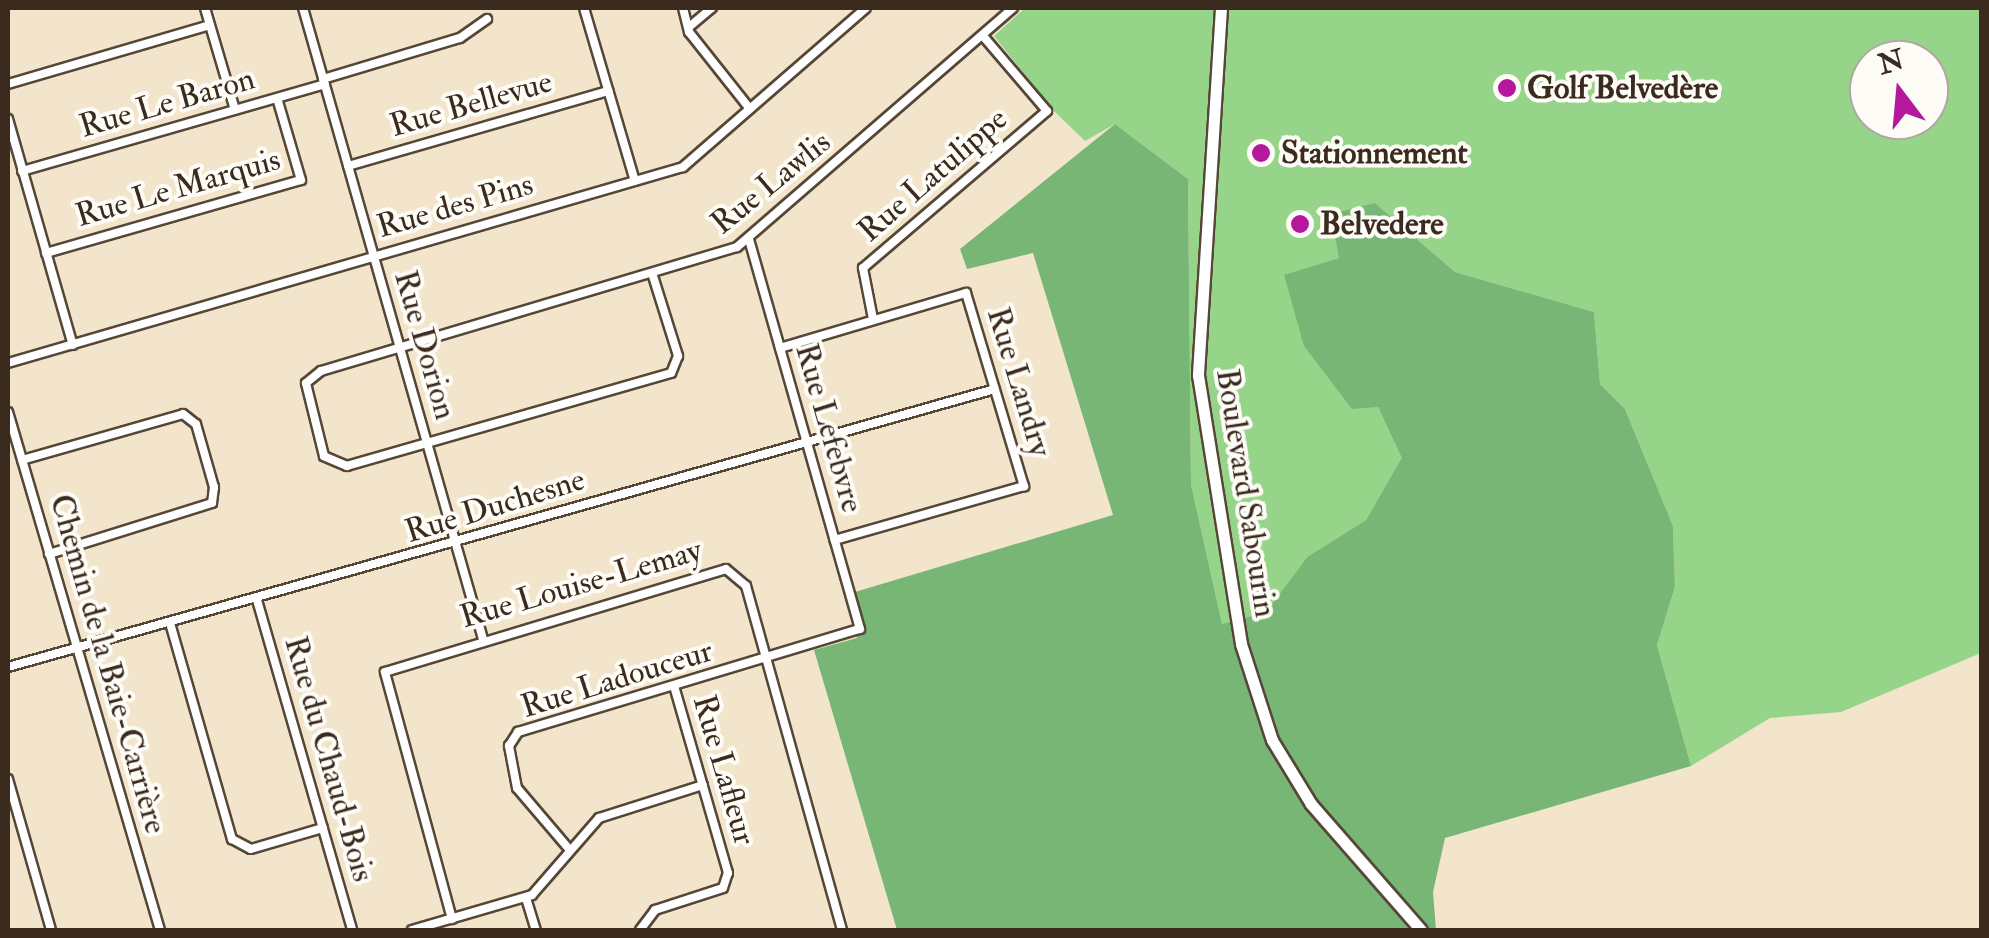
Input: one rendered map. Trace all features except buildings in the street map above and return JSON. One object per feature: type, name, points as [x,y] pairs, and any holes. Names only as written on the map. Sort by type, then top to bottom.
[{"type":"street","points":[[205,8],[235,110]]},
{"type":"street","name":"Rue Dorion","points":[[303,8],[484,639]]},
{"type":"street","points":[[584,8],[635,181]]},
{"type":"street","points":[[683,8],[689,27],[750,109]]},
{"type":"street","points":[[689,27],[712,8]]},
{"type":"street","name":"Rue des Pins","points":[[8,363],[683,167],[866,8]]},
{"type":"street","name":"Rue Lawlis","points":[[428,446],[348,466],[324,456],[306,383],[400,347],[654,276],[749,240],[1013,8]]},
{"type":"street","name":"Boulevard Sabourin","points":[[1221,8],[1198,376],[1242,644],[1272,740],[1311,804],[1421,930]]},
{"type":"street","name":"Rue Le Baron","points":[[22,171],[277,98],[460,38],[486,19]]},
{"type":"street","points":[[8,84],[210,25]]},
{"type":"street","name":"Rue Latulippe","points":[[873,318],[862,268],[1046,110],[983,36]]},
{"type":"street","name":"Rue Bellevue","points":[[348,166],[608,91]]},
{"type":"street","name":"Rue Le Marquis","points":[[46,253],[301,180],[277,98]]},
{"type":"street","points":[[8,119],[72,344]]},
{"type":"street","name":"Rue Lefebvre","points":[[749,240],[860,629]]},
{"type":"street","points":[[428,446],[671,373],[678,356],[654,276]]},
{"type":"street","name":"Rue Landry","points":[[835,540],[1024,486],[966,293],[873,318]]},
{"type":"street","points":[[780,348],[873,318]]},
{"type":"street","name":"Rue Duchesne","points":[[8,668],[996,389]]},
{"type":"street","name":"Chemin de la Baie-Carrière","points":[[8,412],[160,930]]},
{"type":"street","points":[[22,460],[183,414],[196,424],[214,487],[212,503],[49,554]]},
{"type":"street","name":"Rue Louise-Lemay","points":[[452,919],[384,682],[397,662],[726,570],[746,586],[842,930]]},
{"type":"street","name":"Rue du Chaud-Bois","points":[[257,600],[352,930]]},
{"type":"street","points":[[170,624],[232,839],[251,849],[322,828]]},
{"type":"street","name":"Rue Ladouceur","points":[[569,849],[517,788],[509,746],[518,732],[860,629]]},
{"type":"street","name":"Rue Lafleur","points":[[640,930],[655,910],[723,888],[728,873],[674,686]]},
{"type":"street","points":[[8,779],[51,930]]},
{"type":"street","points":[[412,930],[526,898],[600,818],[703,785]]},
{"type":"street","points":[[526,898],[536,930]]},
{"type":"green space","points":[[1025,8],[1981,8],[1981,653],[1841,712],[1770,718],[1691,766],[1657,645],[1675,587],[1673,526],[1625,409],[1600,384],[1594,312],[1455,272],[1375,203],[1339,258],[1284,276],[1378,407],[1403,458],[1366,520],[1307,557],[1266,612],[1222,624],[1191,484],[1188,179],[1115,124],[1085,141],[1055,112],[994,36]]},
{"type":"green space","points":[[1115,124],[1188,179],[1191,484],[1222,624],[1266,612],[1307,557],[1366,520],[1402,458],[1378,407],[1352,409],[1304,346],[1284,275],[1339,258],[1331,214],[1375,203],[1455,272],[1594,312],[1600,384],[1625,409],[1673,526],[1675,587],[1657,645],[1691,766],[1445,838],[1433,892],[1436,930],[897,930],[814,650],[857,638],[845,595],[1113,515],[1033,253],[967,269],[960,249]]},
{"type":"place","name":"Golf Belvedère","points":[[1507,88]]},
{"type":"place","name":"Stationnement","points":[[1261,153]]},
{"type":"place","name":"Belvedere","points":[[1300,224]]}]
